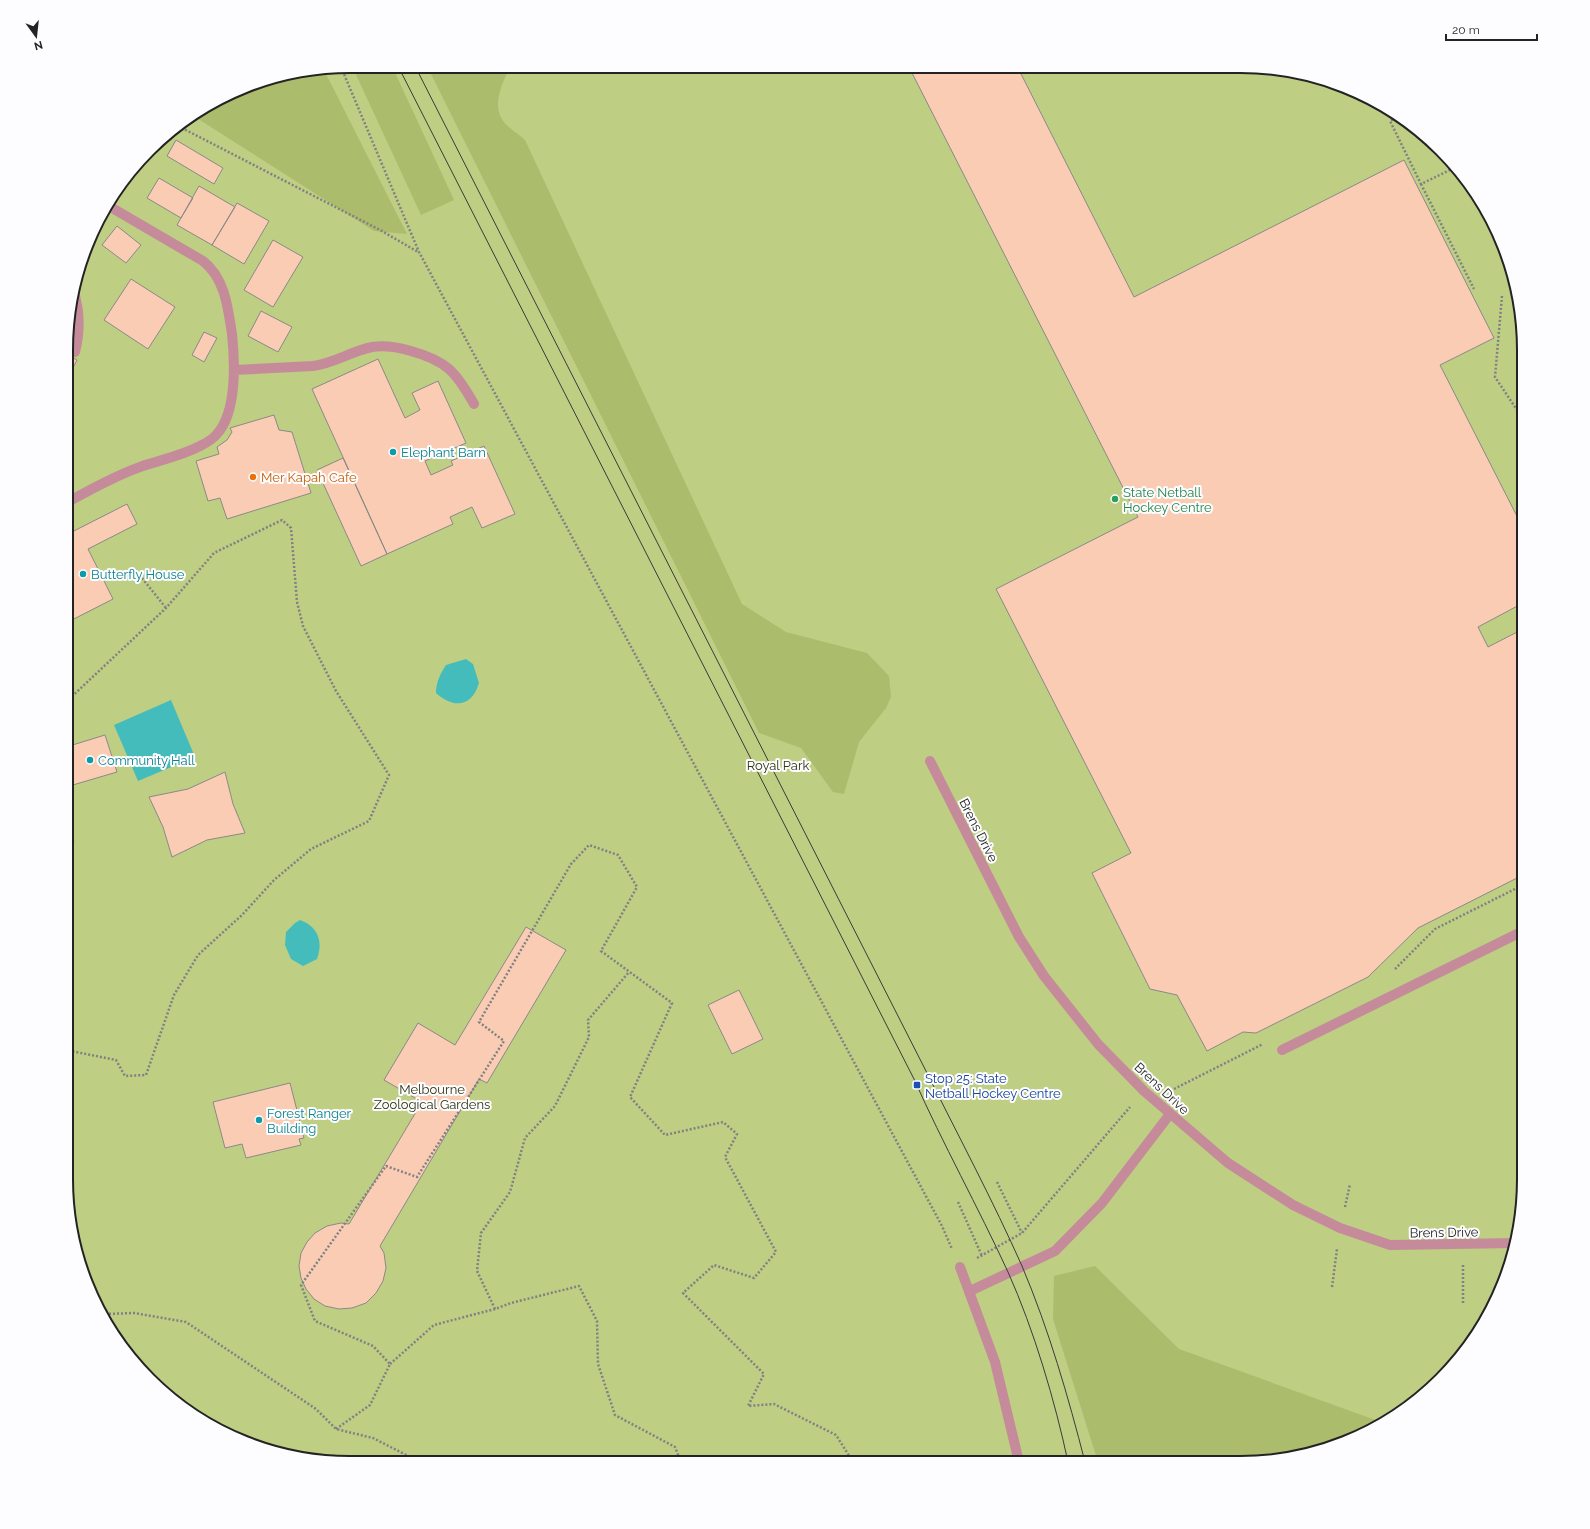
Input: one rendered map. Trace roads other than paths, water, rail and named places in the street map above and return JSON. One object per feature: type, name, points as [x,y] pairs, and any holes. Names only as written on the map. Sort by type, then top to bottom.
[{"type":"street","points":[[73,498],[121,474],[183,454],[213,438],[222,427],[228,411],[234,386],[232,338],[220,280],[203,260],[113,207]]},
{"type":"street","points":[[75,352],[78,324],[77,303]]},
{"type":"street","points":[[234,370],[313,366],[325,364],[370,348],[386,345],[394,346],[425,355],[439,361],[455,375],[474,404]]},
{"type":"street","name":"Brens Drive","points":[[930,761],[1019,937],[1044,976],[1098,1044],[1144,1092],[1228,1163],[1293,1205],[1340,1228],[1390,1246],[1510,1243]]},
{"type":"street","points":[[1282,1050],[1517,934]]},
{"type":"street","points":[[970,1291],[1054,1251],[1102,1203],[1170,1114]]},
{"type":"street","points":[[960,1267],[995,1362],[1018,1456]]},
{"type":"water","points":[[466,659],[473,664],[479,683],[476,691],[467,701],[462,703],[449,702],[436,693],[439,679],[446,665]]},
{"type":"water","points":[[171,700],[195,757],[138,781],[114,725]]},
{"type":"water","points":[[300,920],[312,927],[315,931],[318,936],[320,947],[317,959],[303,966],[291,959],[285,945],[286,932]]},
{"type":"tram line","points":[[402,73],[914,1079],[997,1248],[1027,1318],[1050,1390],[1067,1456]]},
{"type":"tram line","points":[[419,73],[976,1169],[1022,1266],[1041,1314],[1065,1388],[1083,1456]]},
{"type":"place","name":"Elephant Barn","points":[[393,452]]},
{"type":"place","name":"Mer Kapah Cafe","points":[[253,477]]},
{"type":"place","name":"State Netball Hockey Centre","points":[[1115,499]]},
{"type":"place","name":"Butterfly House","points":[[83,574]]},
{"type":"place","name":"Community Hall","points":[[90,760]]},
{"type":"place","name":"Stop 25: State Netball Hockey Centre","points":[[917,1085]]},
{"type":"place","name":"Forest Ranger Building","points":[[259,1120]]},
{"type":"park label","name":"Royal Park","points":[[778,765]]},
{"type":"park label","name":"Melbourne Zoological Gardens","points":[[432,1096]]}]
